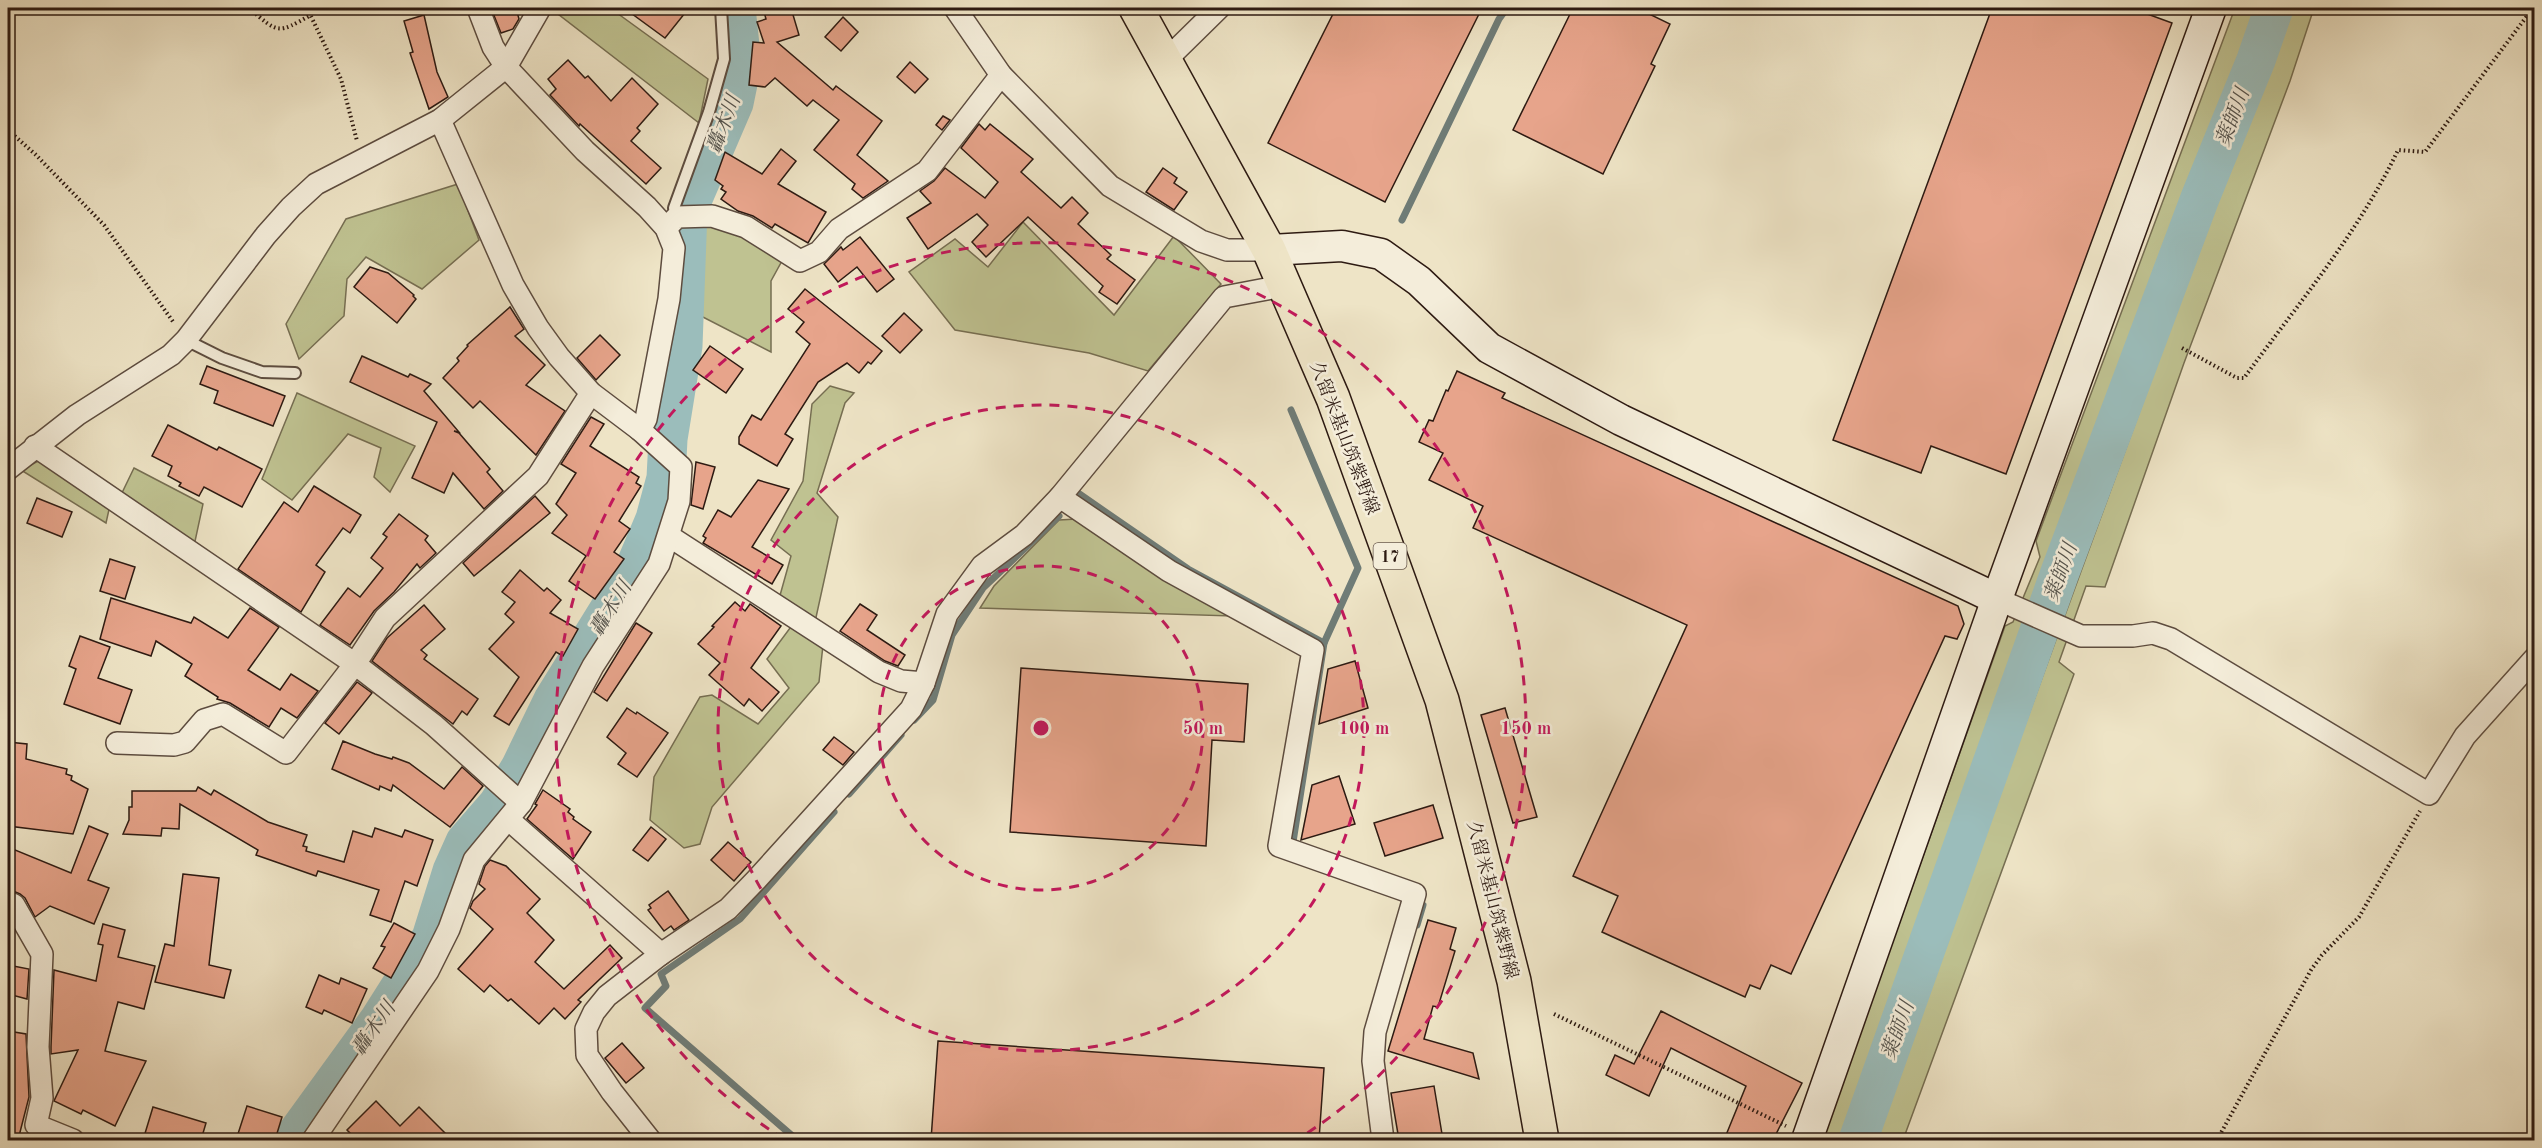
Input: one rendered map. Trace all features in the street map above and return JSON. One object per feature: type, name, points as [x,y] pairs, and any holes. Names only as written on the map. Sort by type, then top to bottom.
[{"type":"main road","name":"久留米基山筑紫野線","points":[[1136,8],[1269,250],[1333,398],[1442,700],[1514,981],[1542,1140]]},
{"type":"street","points":[[478,8],[493,47],[506,67],[585,151],[647,207],[672,222],[712,216],[746,227],[800,261],[819,252],[839,229],[927,171],[1001,75]]},
{"type":"street","points":[[8,470],[35,446],[77,415],[171,355],[186,340],[266,235],[316,184],[440,120],[506,67],[540,8]]},
{"type":"street","points":[[955,8],[1001,75],[1110,186],[1201,241],[1227,249],[1269,250],[1342,246],[1382,254],[1419,281],[1489,348],[1622,420],[1997,599],[2081,636],[2133,636],[2152,633],[2171,639],[2429,794],[2465,736],[2535,659]]},
{"type":"street","points":[[1164,62],[1219,8]]},
{"type":"street","points":[[1808,1139],[1997,599],[2211,8]]},
{"type":"street","points":[[313,1140],[428,971],[449,929],[474,860],[515,811],[593,666],[659,564],[679,501],[681,467],[591,393],[559,357],[538,328],[513,285],[440,120]]},
{"type":"street","points":[[644,435],[669,299],[674,248],[672,222]]},
{"type":"street","points":[[650,1140],[612,1092],[587,1055],[586,1029],[594,1012],[607,996],[661,954],[728,909],[911,709],[924,683],[947,614],[982,566],[1023,535],[1060,497],[1224,297],[1283,286]]},
{"type":"street","points":[[117,743],[174,745],[184,742],[204,720],[223,714],[286,753],[355,664],[385,618],[538,476],[591,393]]},
{"type":"street","points":[[35,446],[355,664],[434,725],[496,778],[515,811],[661,954]]},
{"type":"street","points":[[1060,497],[1169,571],[1313,650],[1280,846],[1415,894],[1375,1032],[1373,1062],[1383,1140]]},
{"type":"street","points":[[669,536],[879,672],[901,681],[924,683]]},
{"type":"street","points":[[8,902],[14,905],[42,954],[38,1047],[42,1098],[36,1125],[38,1135],[73,1140]]},
{"type":"lane","points":[[672,222],[674,208],[709,112],[724,59],[722,8]]},
{"type":"lane","points":[[186,340],[222,358],[262,372],[295,373]]},
{"type":"path","points":[[249,8],[275,28],[285,29],[311,15]]},
{"type":"path","points":[[308,8],[341,79],[362,160]]},
{"type":"path","points":[[2182,348],[2237,378],[2244,378],[2381,187],[2398,150],[2425,152],[2533,8]]},
{"type":"path","points":[[8,130],[35,154],[104,225],[186,340]]},
{"type":"path","points":[[2217,1140],[2311,970],[2322,955],[2359,917],[2429,794]]},
{"type":"path","points":[[1554,1014],[1808,1139]]},
{"type":"green space","points":[[562,8],[610,8],[708,79],[699,123],[558,14]]},
{"type":"green space","points":[[2235,8],[2256,8],[2052,555],[1841,1140],[1822,1140],[2005,626],[2013,622],[2040,557],[2036,541]]},
{"type":"green space","points":[[2287,8],[2314,8],[2290,81],[2184,363],[2105,587],[2086,586],[2059,662],[2074,674],[1903,1140],[1873,1140]]},
{"type":"green space","points":[[458,184],[479,240],[422,289],[366,257],[347,279],[344,316],[299,359],[286,324],[346,219]]},
{"type":"green space","points":[[705,222],[744,235],[783,259],[771,281],[771,352],[697,314]]},
{"type":"green space","points":[[1023,222],[1114,315],[1174,236],[1221,284],[1148,371],[1089,353],[955,330],[909,272],[955,239],[988,267]]},
{"type":"green space","points":[[830,386],[854,393],[845,403],[817,493],[838,517],[815,622],[779,599],[791,556],[771,540],[803,481],[812,404]]},
{"type":"green space","points":[[297,393],[415,446],[390,492],[374,477],[381,448],[348,434],[292,500],[262,479]]},
{"type":"green space","points":[[42,459],[110,505],[106,523],[21,470]]},
{"type":"green space","points":[[134,468],[203,504],[194,546],[120,497]]},
{"type":"green space","points":[[1077,519],[1231,616],[980,608],[994,586],[1059,520]]},
{"type":"green space","points":[[793,624],[823,645],[819,682],[712,807],[700,844],[684,848],[650,820],[654,777],[700,697],[712,695],[758,724],[789,688],[767,659]]},
{"type":"building","points":[[491,8],[516,8],[519,19],[513,29],[501,33]]},
{"type":"building","points":[[624,8],[689,8],[665,38]]},
{"type":"building","points":[[763,8],[791,8],[799,35],[777,42],[833,90],[836,86],[882,121],[857,155],[888,181],[863,198],[852,189],[855,184],[814,150],[839,120],[813,100],[807,106],[775,78],[765,87],[749,85],[753,42],[764,43],[757,22],[766,19]]},
{"type":"building","points":[[1336,8],[1482,8],[1385,202],[1268,143]]},
{"type":"building","points":[[1573,8],[1637,8],[1670,24],[1651,64],[1655,66],[1603,174],[1513,130]]},
{"type":"building","points":[[1992,8],[2131,8],[2172,23],[2006,474],[1931,446],[1921,473],[1833,440]]},
{"type":"building","points":[[424,15],[437,72],[448,97],[429,109],[410,53],[413,52],[404,21]]},
{"type":"building","points":[[843,17],[858,32],[841,51],[825,37]]},
{"type":"building","points":[[568,60],[585,78],[588,76],[611,101],[632,78],[658,104],[637,128],[640,131],[631,141],[661,168],[646,184],[580,124],[579,126],[550,95],[556,89],[548,79]]},
{"type":"building","points":[[910,62],[928,79],[915,93],[897,77]]},
{"type":"building","points":[[943,116],[950,120],[942,130],[936,125]]},
{"type":"building","points":[[979,124],[985,130],[990,124],[1033,159],[1021,172],[1061,208],[1072,197],[1088,213],[1078,224],[1111,255],[1107,259],[1135,280],[1117,304],[1099,292],[1103,286],[1028,217],[986,257],[972,242],[988,225],[977,214],[928,249],[907,218],[931,203],[920,191],[934,181],[945,168],[985,198],[998,182],[961,148]]},
{"type":"building","points":[[781,149],[796,161],[778,184],[826,212],[808,243],[775,224],[772,228],[753,216],[738,211],[721,199],[726,192],[721,189],[723,186],[715,180],[725,152],[762,174]]},
{"type":"building","points":[[1163,168],[1177,178],[1174,183],[1187,192],[1174,210],[1146,192]]},
{"type":"building","points":[[860,237],[894,279],[877,292],[857,267],[838,282],[824,264],[841,247],[843,250]]},
{"type":"building","points":[[370,267],[388,273],[416,299],[397,323],[354,287]]},
{"type":"building","points":[[805,289],[882,351],[859,373],[847,363],[818,382],[785,434],[793,439],[777,466],[739,444],[739,437],[752,415],[761,420],[810,344],[796,332],[804,322],[788,309]]},
{"type":"building","points":[[510,307],[524,329],[515,336],[545,365],[526,385],[565,411],[536,455],[480,401],[473,408],[443,378],[459,361],[457,358],[467,345]]},
{"type":"building","points":[[904,313],[922,330],[900,353],[882,336]]},
{"type":"building","points":[[600,335],[620,355],[596,380],[577,358]]},
{"type":"building","points":[[710,346],[743,369],[726,393],[693,370]]},
{"type":"building","points":[[362,356],[408,377],[410,374],[431,384],[424,391],[459,432],[454,431],[459,433],[490,469],[487,472],[503,491],[484,509],[453,473],[444,493],[412,478],[437,422],[350,382]]},
{"type":"building","points":[[207,366],[285,396],[273,426],[214,403],[218,391],[200,384]]},
{"type":"building","points":[[1457,371],[1505,393],[1502,398],[1958,606],[1964,624],[1957,639],[1945,636],[1791,974],[1771,965],[1760,989],[1750,985],[1745,997],[1602,932],[1618,896],[1573,876],[1687,625],[1473,528],[1483,506],[1429,480],[1443,453],[1419,442],[1429,420],[1433,421]]},
{"type":"building","points":[[591,417],[604,424],[590,446],[639,477],[636,483],[641,486],[619,521],[630,529],[614,552],[624,559],[595,599],[569,581],[586,556],[552,533],[567,515],[556,504],[576,473],[561,464]]},
{"type":"building","points":[[168,425],[217,450],[219,447],[262,469],[242,507],[204,487],[199,496],[179,486],[181,483],[168,476],[172,466],[152,456]]},
{"type":"building","points":[[696,462],[715,467],[703,509],[691,505]]},
{"type":"building","points":[[758,480],[789,489],[752,547],[783,565],[772,584],[703,543],[706,538],[703,536],[718,510],[731,517]]},
{"type":"building","points":[[314,486],[361,515],[350,533],[343,528],[316,565],[325,572],[301,612],[238,569],[284,502],[298,512]]},
{"type":"building","points":[[535,496],[550,513],[474,576],[463,563]]},
{"type":"building","points":[[37,498],[72,512],[62,537],[27,523]]},
{"type":"building","points":[[399,514],[428,536],[425,540],[436,553],[420,568],[417,564],[394,592],[374,611],[350,645],[320,625],[348,588],[360,597],[383,568],[371,558],[387,537],[383,534]]},
{"type":"building","points":[[110,559],[135,567],[125,599],[100,591]]},
{"type":"building","points":[[520,570],[544,591],[547,588],[561,600],[550,613],[578,629],[563,656],[556,652],[509,725],[494,716],[519,677],[489,649],[514,622],[505,614],[515,602],[502,592]]},
{"type":"building","points":[[111,598],[191,623],[194,617],[228,638],[250,608],[279,627],[248,670],[280,690],[291,674],[318,691],[297,718],[281,708],[269,727],[230,703],[217,699],[218,697],[185,676],[192,664],[156,641],[151,656],[100,639]]},
{"type":"building","points":[[735,602],[745,611],[750,604],[781,626],[751,668],[779,692],[762,711],[749,699],[744,706],[709,675],[720,663],[698,644]]},
{"type":"building","points":[[860,604],[877,615],[867,630],[905,655],[898,666],[885,661],[840,631]]},
{"type":"building","points":[[424,605],[445,629],[421,650],[427,655],[424,659],[478,699],[467,715],[462,711],[453,724],[372,661],[387,638]]},
{"type":"building","points":[[636,623],[652,633],[607,701],[594,692]]},
{"type":"building","points":[[80,636],[110,647],[98,678],[132,690],[120,724],[64,704],[76,669],[69,666]]},
{"type":"building","points":[[1355,661],[1368,708],[1319,724],[1328,669]]},
{"type":"building","points":[[1021,668],[1248,684],[1244,742],[1212,740],[1206,846],[1010,832]]},
{"type":"building","points":[[357,682],[372,693],[339,734],[325,723]]},
{"type":"building","points":[[627,708],[668,733],[637,777],[618,764],[626,753],[607,737]]},
{"type":"building","points":[[1505,708],[1537,817],[1513,823],[1481,715]]},
{"type":"building","points":[[834,737],[854,752],[843,765],[823,750]]},
{"type":"building","points":[[343,741],[375,754],[409,763],[444,789],[462,767],[483,786],[450,827],[393,785],[391,791],[380,786],[379,790],[332,769]]},
{"type":"building","points":[[8,742],[27,744],[26,759],[67,769],[66,774],[72,776],[71,780],[88,789],[73,834],[8,826]]},
{"type":"building","points":[[1339,776],[1355,824],[1301,840],[1312,785]]},
{"type":"building","points":[[198,787],[211,795],[214,790],[268,822],[307,835],[303,846],[307,847],[306,851],[344,862],[353,831],[372,837],[375,828],[402,837],[405,830],[433,840],[417,886],[405,881],[391,922],[370,915],[379,890],[318,871],[316,876],[256,855],[258,850],[180,804],[179,829],[162,828],[161,836],[123,834],[129,820],[129,807],[132,807],[132,791],[196,791]]},
{"type":"building","points":[[543,790],[570,809],[568,812],[574,817],[573,819],[591,832],[573,859],[527,819],[537,805],[535,804]]},
{"type":"building","points":[[1433,805],[1443,838],[1385,856],[1374,823]]},
{"type":"building","points":[[89,826],[108,834],[88,880],[109,888],[94,924],[50,906],[35,917],[25,898],[8,889],[8,847],[71,873]]},
{"type":"building","points":[[651,827],[666,839],[648,861],[633,850]]},
{"type":"building","points":[[728,842],[751,862],[734,881],[711,860]]},
{"type":"building","points":[[490,860],[506,866],[540,899],[527,913],[554,940],[535,962],[564,989],[610,945],[622,958],[578,1000],[581,1002],[565,1019],[554,1008],[539,1024],[511,999],[508,1001],[490,985],[484,992],[458,969],[493,929],[470,908],[473,901],[485,889],[479,884],[485,866]]},
{"type":"building","points":[[183,874],[219,878],[209,965],[231,970],[224,998],[155,982],[165,944],[174,946]]},
{"type":"building","points":[[668,891],[689,920],[674,930],[671,926],[664,931],[648,910],[651,908],[649,905]]},
{"type":"building","points":[[1428,920],[1456,928],[1450,949],[1455,951],[1438,1007],[1433,1006],[1424,1039],[1473,1053],[1479,1079],[1388,1051]]},
{"type":"building","points":[[394,923],[415,934],[391,978],[373,968],[385,947],[381,946]]},
{"type":"building","points":[[103,924],[125,930],[118,957],[155,966],[144,1009],[118,1002],[105,1051],[146,1061],[115,1126],[83,1110],[81,1114],[54,1101],[78,1050],[51,1054],[54,970],[96,981],[103,945],[98,944]]},
{"type":"building","points":[[8,965],[29,969],[27,999],[8,994]]},
{"type":"building","points":[[319,975],[339,984],[341,978],[367,989],[352,1023],[324,1010],[322,1014],[306,1007]]},
{"type":"building","points":[[1661,1011],[1802,1083],[1773,1140],[1724,1140],[1746,1086],[1671,1048],[1649,1096],[1606,1075],[1615,1055],[1634,1064]]},
{"type":"building","points":[[8,1031],[26,1034],[29,1097],[18,1140],[8,1140]]},
{"type":"building","points":[[938,1041],[1324,1068],[1319,1140],[931,1140]]},
{"type":"building","points":[[622,1043],[644,1068],[626,1083],[605,1058]]},
{"type":"building","points":[[1434,1086],[1443,1140],[1399,1140],[1391,1093]]},
{"type":"building","points":[[376,1101],[400,1126],[419,1107],[452,1140],[357,1140],[347,1130]]},
{"type":"building","points":[[247,1106],[282,1117],[275,1140],[236,1140]]},
{"type":"building","points":[[153,1107],[206,1123],[201,1140],[143,1140]]},
{"type":"waterway","name":"轟木川","points":[[292,1140],[379,1020],[431,938],[452,871],[465,842],[498,804],[520,768],[553,700],[634,569],[655,519],[666,478],[668,439],[683,346],[688,210],[734,103],[742,64],[736,8]]},
{"type":"waterway","points":[[1402,220],[1499,19],[1507,8]]},
{"type":"waterway","name":"薬師川","points":[[1858,1140],[2059,575],[2200,198],[2256,60],[2274,8]]},
{"type":"waterway","points":[[1291,410],[1358,568],[1324,643],[1293,842],[1297,844]]},
{"type":"waterway","points":[[1075,491],[1188,569],[1324,643]]},
{"type":"waterway","points":[[914,720],[933,700],[952,635],[983,588],[1059,516]]},
{"type":"waterway","points":[[849,794],[901,735]]},
{"type":"waterway","points":[[797,1140],[645,1008],[666,986],[661,974],[740,919],[834,812]]},
{"type":"waterway","points":[[1417,925],[1423,905]]}]
